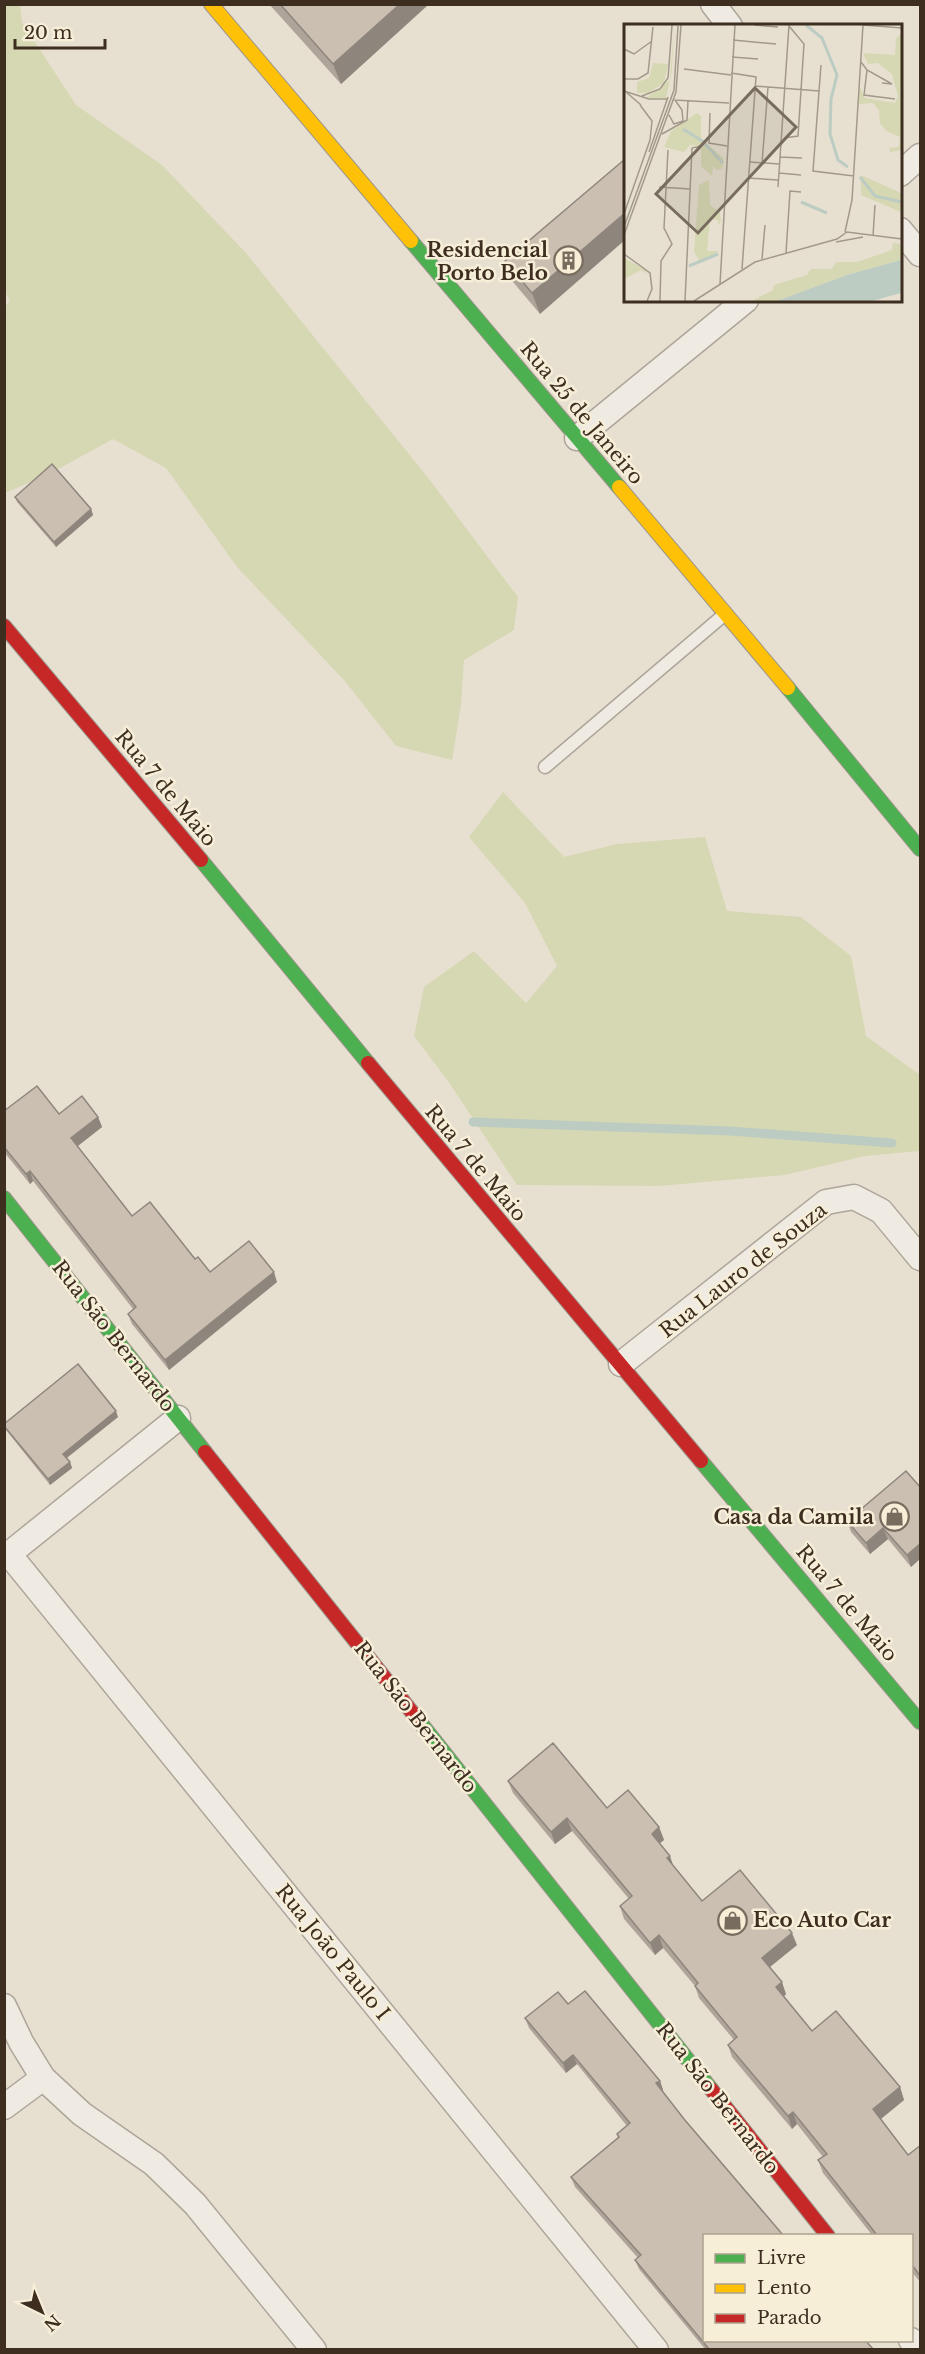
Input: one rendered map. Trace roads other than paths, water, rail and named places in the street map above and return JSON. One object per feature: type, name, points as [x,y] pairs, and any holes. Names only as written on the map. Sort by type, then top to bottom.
[{"type":"street","name":"Rua 25 de Janeiro","points":[[211,4],[726,613],[921,849]]},
{"type":"street","points":[[713,4],[728,24]]},
{"type":"street","points":[[901,173],[921,156]]},
{"type":"street","points":[[901,231],[921,254]]},
{"type":"street","points":[[577,438],[744,302]]},
{"type":"street","name":"Rua 7 de Maio","points":[[4,626],[191,848],[437,1148],[921,1722]]},
{"type":"street","name":"Rua Lauro de Souza","points":[[621,1364],[826,1202],[854,1197],[881,1211],[921,1258]]},
{"type":"street","name":"Rua São Bernardo","points":[[7,1206],[827,2234]]},
{"type":"street","points":[[7,1556],[178,1418]]},
{"type":"street","name":"Rua João Paulo I","points":[[7,1556],[656,2349]]},
{"type":"street","points":[[4,2006],[21,2042],[43,2078],[82,2114],[154,2163],[195,2204],[314,2349]]},
{"type":"street","points":[[4,2107],[43,2078]]},
{"type":"lane","points":[[545,767],[726,613]]},
{"type":"waterway","points":[[473,1122],[730,1131],[892,1143]]},
{"type":"place","name":"Residencial Porto Belo","points":[[569,261]]},
{"type":"place","name":"Casa da Camila","points":[[895,1517]]},
{"type":"place","name":"Eco Auto Car","points":[[732,1920]]}]
